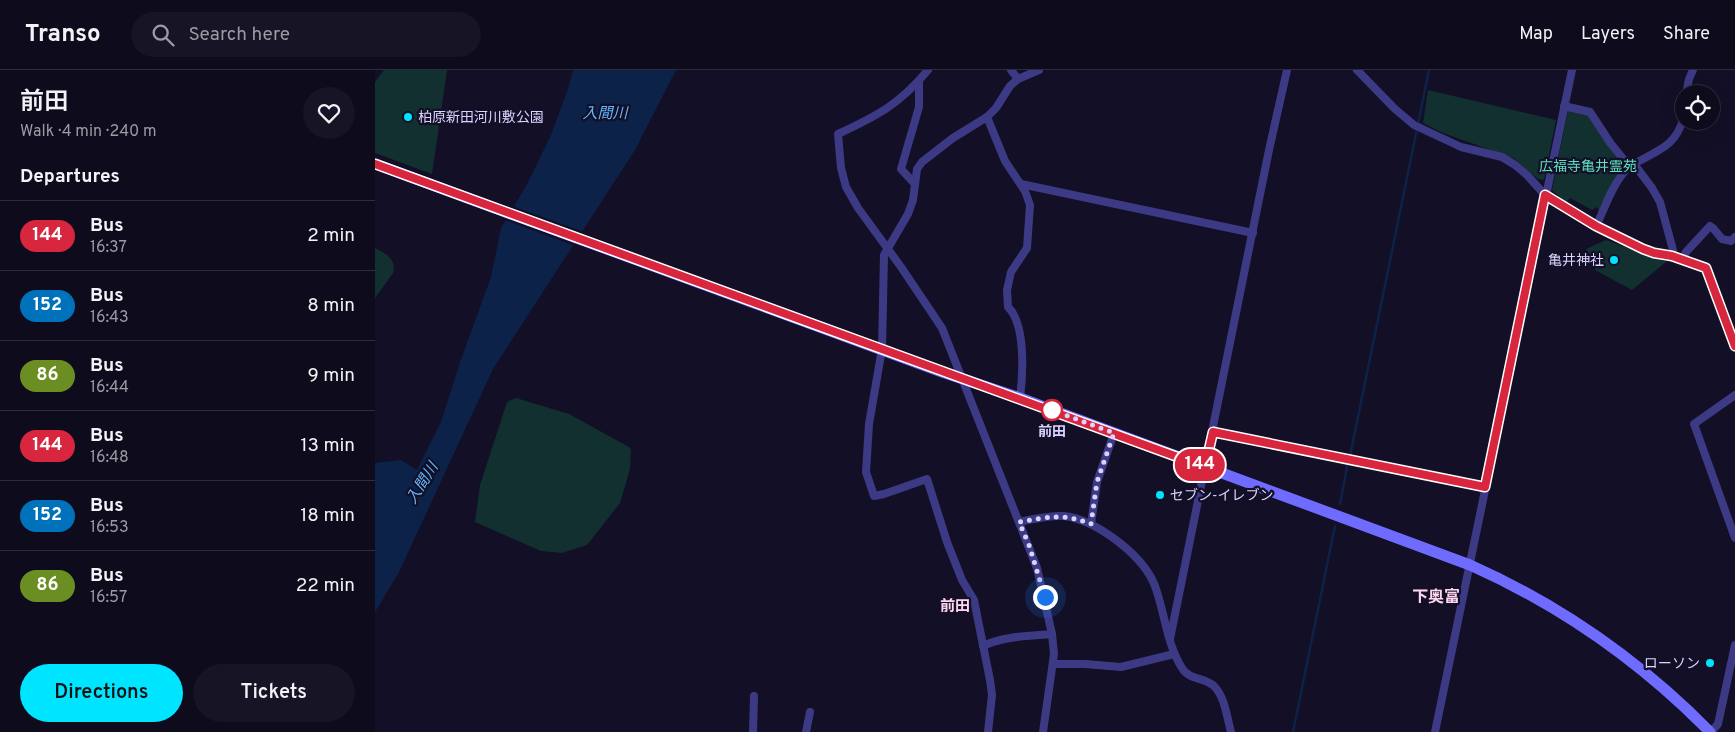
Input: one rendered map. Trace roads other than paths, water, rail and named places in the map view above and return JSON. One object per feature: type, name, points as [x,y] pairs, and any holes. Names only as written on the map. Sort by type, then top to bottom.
[{"type":"street","points":[[928,70],[899,101],[838,134],[841,168],[847,187],[858,208],[923,297],[942,328],[1037,568],[1052,634],[1054,654],[1043,732]]},
{"type":"street","points":[[1011,70],[1018,79]]},
{"type":"street","points":[[988,732],[991,695],[974,600],[962,580],[956,565],[927,479],[874,496],[867,472],[869,424],[884,255],[908,214],[913,200],[917,169],[922,162],[953,138],[987,117],[996,108],[1010,86],[1018,79],[1039,70]]},
{"type":"street","points":[[1170,639],[1269,150],[1287,70]]},
{"type":"street","points":[[1357,70],[1395,109],[1417,126],[1461,147],[1502,157],[1527,174],[1545,195],[1596,226],[1643,249],[1683,259],[1706,268],[1735,346]]},
{"type":"street","points":[[1435,732],[1572,70]]},
{"type":"street","points":[[1689,85],[1693,70]]},
{"type":"street","points":[[915,184],[901,169],[919,107],[919,81]]},
{"type":"street","points":[[1565,106],[1590,112],[1611,144],[1652,188],[1660,202],[1673,250],[1672,256]]},
{"type":"street","points":[[987,117],[1005,161],[1021,184],[1030,205],[1027,248],[1011,272],[1007,290],[1008,307],[1014,313],[1023,357],[1020,398]]},
{"type":"street","points":[[1596,226],[1606,207],[1614,185],[1632,165],[1662,150],[1676,137],[1679,130]]},
{"type":"street","points":[[375,164],[1020,398],[1470,565],[1526,592],[1597,635],[1672,694],[1710,732],[1718,724],[1732,670],[1735,645]]},
{"type":"street","points":[[1021,184],[1253,233]]},
{"type":"street","points":[[1683,259],[1685,252],[1709,226],[1722,239],[1731,241],[1735,238]]},
{"type":"street","points":[[1735,395],[1694,424],[1735,538]]},
{"type":"street","points":[[1213,432],[1485,487]]},
{"type":"street","points":[[1091,524],[1097,482],[1114,433]]},
{"type":"street","points":[[1019,522],[1051,516],[1063,516],[1091,524],[1119,543],[1148,572],[1156,586],[1170,639],[1183,670],[1195,679],[1203,680],[1213,686],[1221,697],[1231,732]]},
{"type":"street","points":[[983,646],[1020,637],[1052,634]]},
{"type":"street","points":[[1053,664],[1121,667],[1175,654]]},
{"type":"street","points":[[753,732],[754,696]]},
{"type":"street","points":[[806,732],[810,712]]},
{"type":"water","name":"入間川","points":[[573,70],[676,70],[635,150],[493,369],[399,572],[375,612],[375,463],[401,460],[417,470],[441,422],[459,365],[491,277],[501,228],[526,186],[551,135]]},
{"type":"waterway","points":[[1418,124],[1429,70]]},
{"type":"waterway","points":[[1350,456],[1417,129]]},
{"type":"waterway","points":[[1340,504],[1348,462]]},
{"type":"waterway","points":[[1293,732],[1335,526]]},
{"type":"place","name":"柏原新田河川敷公園","points":[[408,117]]},
{"type":"place","name":"亀井神社","points":[[1614,260]]},
{"type":"place","name":"前田","points":[[1052,410]]},
{"type":"place","name":"セブン-イレブン","points":[[1160,495]]},
{"type":"place","name":"ローソン","points":[[1710,663]]},
{"type":"district","name":"下奥富","points":[[1436,596]]},
{"type":"district","name":"前田","points":[[955,606]]},
{"type":"park label","name":"広福寺亀井霊苑","points":[[1588,166]]}]
